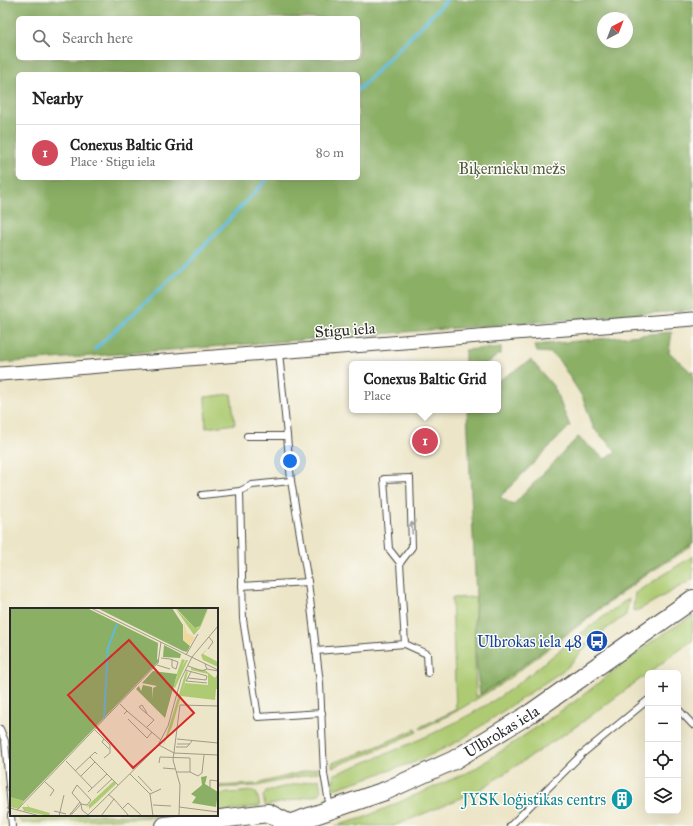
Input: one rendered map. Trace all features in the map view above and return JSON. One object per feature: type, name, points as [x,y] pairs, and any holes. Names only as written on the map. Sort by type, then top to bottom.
[{"type":"main road","name":"Ulbrokas iela","points":[[165,826],[268,813],[287,825],[385,791],[454,760],[532,713],[693,599]]},
{"type":"street","name":"Stigu iela","points":[[0,374],[693,319]]},
{"type":"lane","points":[[278,352],[291,481],[308,582],[316,651],[322,713],[324,774],[330,811]]},
{"type":"lane","points":[[247,436],[287,436]]},
{"type":"lane","points":[[400,563],[412,548],[410,478],[384,479],[389,549],[400,563],[405,644]]},
{"type":"lane","points":[[202,495],[240,491],[252,485],[291,481]]},
{"type":"lane","points":[[240,491],[243,620],[258,717],[322,713]]},
{"type":"lane","points":[[242,586],[308,582]]},
{"type":"lane","points":[[316,651],[405,644],[427,654],[428,673]]},
{"type":"lane","points":[[510,826],[582,754],[645,702]]},
{"type":"lane","points":[[681,712],[693,725]]},
{"type":"lane","points":[[0,729],[10,800]]},
{"type":"lane","points":[[11,816],[12,826]]},
{"type":"green space","name":"Biķernieku mežs","points":[[0,0],[693,0],[693,310],[0,363]]},
{"type":"green space","points":[[672,332],[669,352],[691,372],[693,371],[693,543],[642,576],[502,681],[480,694],[475,646],[476,597],[467,413],[501,413],[501,379],[531,360],[554,387],[570,426],[500,497],[513,505],[578,437],[605,459],[616,451],[594,429],[583,398],[560,362],[551,353],[537,352],[535,345]]},
{"type":"green space","points":[[501,347],[501,353],[490,361],[465,361],[465,350]]},
{"type":"green space","points":[[231,394],[235,424],[206,428],[205,397]]},
{"type":"green space","points":[[690,545],[691,547],[643,577],[503,683],[457,711],[421,729],[420,727],[456,710],[452,598],[476,597],[474,622],[476,697],[502,681],[642,576]]},
{"type":"green space","points":[[693,556],[693,579],[637,611],[633,610],[635,593]]},
{"type":"green space","points":[[629,598],[626,615],[592,639],[580,634]]},
{"type":"green space","points":[[693,615],[693,640],[653,670],[645,670],[645,676],[581,723],[478,791],[394,826],[335,826],[363,818],[473,770],[574,702],[654,640]]},
{"type":"green space","points":[[573,640],[588,644],[568,667],[459,741],[418,761],[334,789],[331,782],[334,781],[333,775],[412,743],[469,715],[510,690]]},
{"type":"green space","points":[[416,729],[417,732],[370,753],[332,767],[332,763],[369,750]]},
{"type":"green space","points":[[317,768],[318,772],[257,786],[218,788],[218,786],[256,784]]},
{"type":"green space","points":[[319,779],[321,792],[318,795],[265,806],[263,796],[266,791]]},
{"type":"green space","points":[[253,791],[257,794],[260,806],[218,813],[218,794]]},
{"type":"green space","points":[[16,816],[180,816],[22,823]]},
{"type":"waterway","points":[[360,88],[447,0]]},
{"type":"waterway","points":[[95,349],[191,260],[266,180]]},
{"type":"place","name":"Conexus Baltic Grid","points":[[425,441]]},
{"type":"place","name":"Ulbrokas iela 48","points":[[597,641]]},
{"type":"place","name":"JYSK loģistikas centrs","points":[[622,799]]}]
